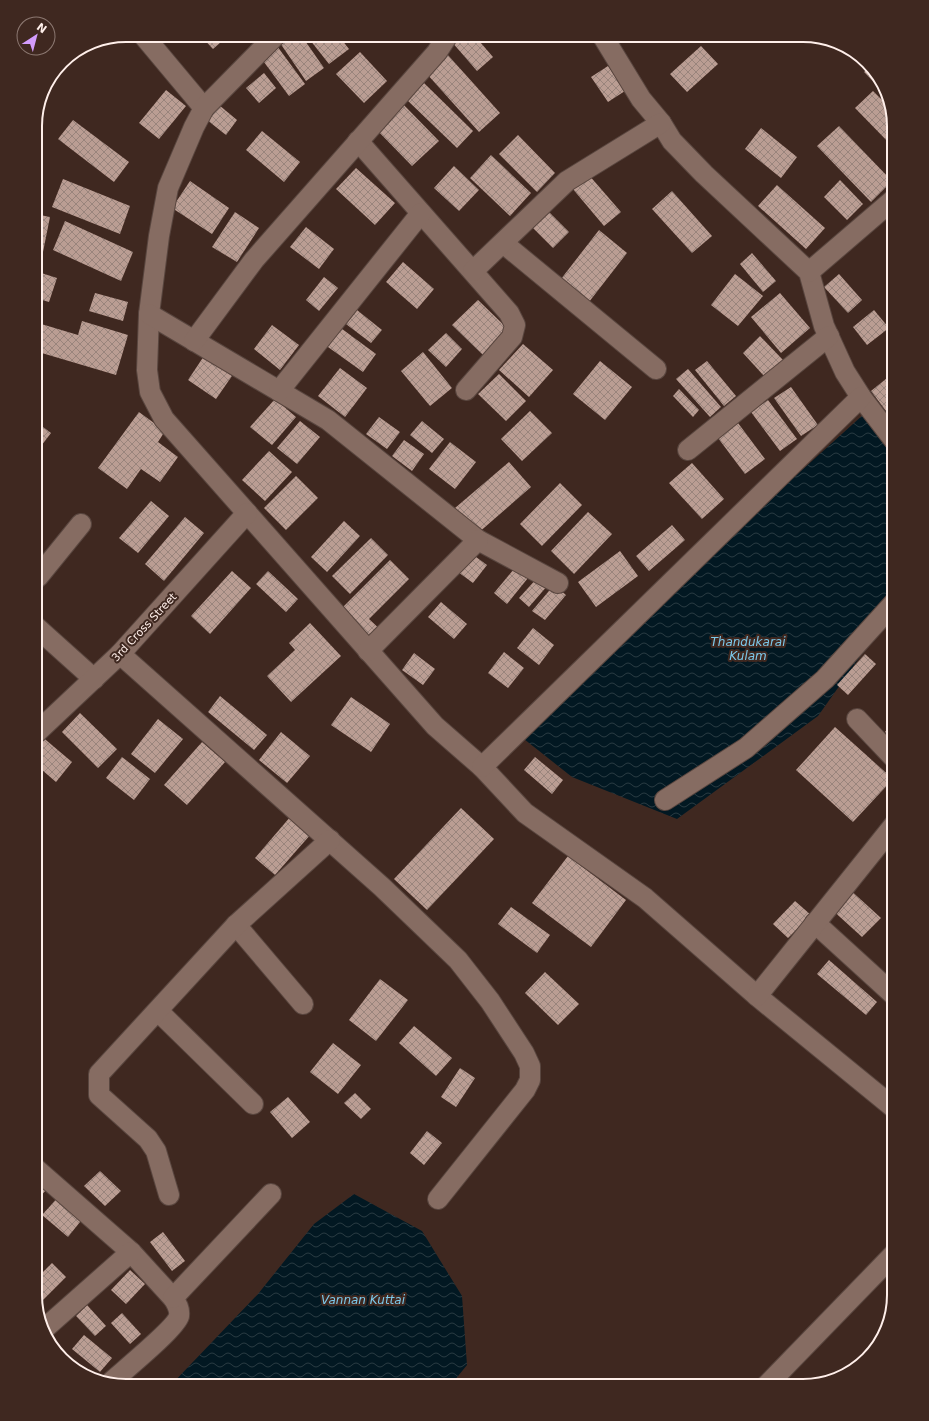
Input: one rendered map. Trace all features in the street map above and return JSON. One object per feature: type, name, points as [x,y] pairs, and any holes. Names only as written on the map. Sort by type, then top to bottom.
[{"type":"street","points":[[149,42],[204,108]]},
{"type":"street","points":[[269,42],[204,108],[194,126],[168,188],[159,236],[149,314],[147,370],[150,392],[164,419],[435,726],[482,768],[525,813],[645,898],[758,996],[887,1102]]},
{"type":"street","points":[[194,341],[254,260],[436,52],[443,42]]},
{"type":"street","points":[[606,42],[641,99],[661,123],[672,141],[704,174],[809,272],[829,336],[845,372],[861,398],[887,431]]},
{"type":"street","points":[[473,271],[567,181],[661,123]]},
{"type":"street","points":[[358,141],[509,313],[515,325],[512,336],[466,390]]},
{"type":"street","points":[[809,272],[887,205]]},
{"type":"street","points":[[278,391],[421,213]]},
{"type":"street","points":[[503,243],[656,369]]},
{"type":"street","points":[[149,314],[328,420],[478,540],[558,583]]},
{"type":"street","points":[[688,450],[829,336]]},
{"type":"street","points":[[482,768],[861,398]]},
{"type":"street","name":"3rd Cross Street","points":[[42,727],[120,654],[247,513]]},
{"type":"street","points":[[42,572],[81,524]]},
{"type":"street","points":[[368,651],[478,540]]},
{"type":"street","points":[[665,800],[746,748],[825,679],[887,611]]},
{"type":"street","points":[[42,632],[94,679]]},
{"type":"street","points":[[120,654],[382,887],[458,960],[490,1001],[524,1053],[530,1066],[530,1080],[525,1090],[438,1199]]},
{"type":"street","points":[[857,719],[887,751]]},
{"type":"street","points":[[758,996],[887,834]]},
{"type":"street","points":[[169,1195],[156,1151],[148,1139],[99,1095],[99,1074],[236,925],[330,840]]},
{"type":"street","points":[[816,924],[887,984]]},
{"type":"street","points":[[236,925],[303,1004]]},
{"type":"street","points":[[158,1011],[253,1104]]},
{"type":"street","points":[[42,1174],[130,1252],[173,1298],[178,1307],[179,1316],[169,1330],[116,1378]]},
{"type":"street","points":[[173,1298],[271,1194]]},
{"type":"street","points":[[48,1326],[130,1252]]},
{"type":"street","points":[[773,1379],[887,1261]]},
{"type":"water","name":"Thandukarai Kulam","points":[[864,414],[887,445],[887,619],[818,716],[677,819],[572,777],[524,739],[541,706]]},
{"type":"water","name":"Vannan Kuttai","points":[[354,1194],[422,1231],[462,1296],[467,1365],[456,1379],[177,1379],[258,1294],[314,1224]]},
{"type":"building","points":[[206,42],[221,42],[213,49]]},
{"type":"building","points":[[279,42],[306,42],[324,68],[306,81]]},
{"type":"building","points":[[312,42],[344,42],[349,49],[329,64]]},
{"type":"building","points":[[452,42],[480,42],[493,57],[477,71]]},
{"type":"building","points":[[277,46],[305,84],[289,96],[261,58]]},
{"type":"building","points":[[701,46],[718,64],[687,92],[670,74]]},
{"type":"building","points":[[360,52],[387,81],[364,103],[336,74]]},
{"type":"building","points":[[447,54],[500,113],[479,132],[426,73]]},
{"type":"building","points":[[608,66],[625,91],[608,102],[591,77]]},
{"type":"building","points":[[866,70],[870,75],[877,85],[864,72]]},
{"type":"building","points":[[264,73],[276,88],[259,103],[246,88]]},
{"type":"building","points":[[424,83],[473,131],[457,148],[407,100]]},
{"type":"building","points":[[166,90],[186,106],[159,139],[139,123]]},
{"type":"building","points":[[873,91],[883,101],[886,115],[887,141],[855,108]]},
{"type":"building","points":[[400,101],[439,141],[412,166],[374,127]]},
{"type":"building","points":[[219,105],[237,120],[226,135],[207,120]]},
{"type":"building","points":[[73,120],[129,162],[114,182],[58,139]]},
{"type":"building","points":[[839,126],[887,176],[887,186],[871,202],[817,146]]},
{"type":"building","points":[[761,128],[797,157],[781,178],[745,149]]},
{"type":"building","points":[[262,131],[300,162],[284,182],[246,150]]},
{"type":"building","points":[[518,135],[555,173],[537,192],[499,154]]},
{"type":"building","points":[[491,155],[531,193],[510,216],[470,178]]},
{"type":"building","points":[[454,166],[479,190],[459,211],[434,188]]},
{"type":"building","points":[[356,168],[395,203],[375,225],[336,189]]},
{"type":"building","points":[[588,174],[621,212],[604,226],[572,188]]},
{"type":"building","points":[[63,179],[130,206],[120,234],[52,207]]},
{"type":"building","points":[[840,180],[863,204],[847,220],[824,197]]},
{"type":"building","points":[[190,181],[229,208],[212,234],[172,208]]},
{"type":"building","points":[[777,185],[825,228],[806,249],[758,206]]},
{"type":"building","points":[[672,191],[712,236],[692,253],[652,209]]},
{"type":"building","points":[[547,210],[569,232],[553,248],[531,226]]},
{"type":"building","points":[[235,212],[259,228],[237,262],[212,247]]},
{"type":"building","points":[[42,215],[50,217],[42,252]]},
{"type":"building","points":[[65,221],[133,252],[121,281],[53,250]]},
{"type":"building","points":[[306,227],[334,249],[319,269],[290,247]]},
{"type":"building","points":[[599,230],[627,253],[589,302],[561,279]]},
{"type":"building","points":[[752,253],[776,281],[763,292],[740,264]]},
{"type":"building","points":[[403,262],[434,289],[417,309],[386,282]]},
{"type":"building","points":[[42,273],[57,278],[49,302],[42,300]]},
{"type":"building","points":[[735,274],[763,296],[738,326],[711,305]]},
{"type":"building","points":[[839,274],[862,300],[848,313],[824,287]]},
{"type":"building","points":[[324,277],[338,288],[319,311],[306,300]]},
{"type":"building","points":[[95,293],[128,302],[123,321],[89,311]]},
{"type":"building","points":[[780,293],[810,328],[781,353],[751,317]]},
{"type":"building","points":[[478,300],[509,330],[484,356],[452,325]]},
{"type":"building","points":[[357,310],[382,330],[371,343],[346,324]]},
{"type":"building","points":[[874,310],[887,326],[887,330],[867,345],[853,327]]},
{"type":"building","points":[[82,321],[128,335],[116,375],[42,353],[42,324],[78,335]]},
{"type":"building","points":[[334,323],[376,354],[363,372],[321,342]]},
{"type":"building","points":[[272,325],[299,345],[280,370],[254,349]]},
{"type":"building","points":[[446,333],[462,349],[446,367],[428,350]]},
{"type":"building","points":[[760,336],[783,360],[765,377],[743,353]]},
{"type":"building","points":[[523,344],[553,370],[529,397],[499,370]]},
{"type":"building","points":[[423,352],[452,388],[430,406],[401,371]]},
{"type":"building","points":[[204,356],[232,376],[216,399],[188,380]]},
{"type":"building","points":[[600,361],[632,387],[605,420],[573,394]]},
{"type":"building","points":[[707,361],[736,396],[724,406],[695,370]]},
{"type":"building","points":[[340,368],[367,388],[345,417],[318,396]]},
{"type":"building","points":[[688,369],[721,407],[710,417],[676,379]]},
{"type":"building","points":[[499,374],[526,401],[506,421],[478,394]]},
{"type":"building","points":[[887,378],[887,412],[871,391]]},
{"type":"building","points":[[791,387],[818,425],[801,436],[774,398]]},
{"type":"building","points":[[679,389],[699,410],[693,417],[673,396]]},
{"type":"building","points":[[275,399],[296,417],[272,445],[250,427]]},
{"type":"building","points":[[768,400],[797,439],[780,451],[751,412]]},
{"type":"building","points":[[530,411],[552,433],[522,461],[501,439]]},
{"type":"building","points":[[139,412],[165,431],[158,442],[178,457],[160,482],[141,469],[127,489],[98,468]]},
{"type":"building","points":[[379,417],[400,432],[387,449],[366,434]]},
{"type":"building","points":[[735,419],[765,459],[745,474],[715,434]]},
{"type":"building","points":[[300,421],[320,437],[297,464],[277,448]]},
{"type":"building","points":[[422,421],[444,439],[432,453],[410,435]]},
{"type":"building","points":[[42,426],[51,433],[42,445]]},
{"type":"building","points":[[404,440],[424,454],[412,471],[392,456]]},
{"type":"building","points":[[450,442],[476,462],[455,489],[429,469]]},
{"type":"building","points":[[269,451],[292,472],[265,501],[242,480]]},
{"type":"building","points":[[509,462],[531,487],[477,534],[455,508]]},
{"type":"building","points":[[692,463],[724,499],[702,519],[669,483]]},
{"type":"building","points":[[296,476],[318,498],[286,530],[264,508]]},
{"type":"building","points":[[560,483],[582,505],[542,546],[520,524]]},
{"type":"building","points":[[151,501],[169,516],[138,553],[119,538]]},
{"type":"building","points":[[588,512],[612,534],[574,574],[551,551]]},
{"type":"building","points":[[185,517],[204,533],[164,581],[145,564]]},
{"type":"building","points":[[344,521],[360,536],[327,572],[311,557]]},
{"type":"building","points":[[672,525],[685,540],[649,571],[636,556]]},
{"type":"building","points":[[371,538],[388,555],[350,594],[332,576]]},
{"type":"building","points":[[620,551],[638,576],[596,607],[578,582]]},
{"type":"building","points":[[472,554],[487,565],[473,583],[458,572]]},
{"type":"building","points":[[390,560],[409,579],[369,619],[384,633],[375,643],[341,609]]},
{"type":"building","points":[[519,563],[532,573],[507,604],[494,593]]},
{"type":"building","points":[[232,571],[251,588],[210,634],[191,616]]},
{"type":"building","points":[[268,571],[298,599],[286,612],[256,584]]},
{"type":"building","points":[[539,576],[548,585],[529,607],[519,598]]},
{"type":"building","points":[[554,585],[566,595],[545,620],[532,611]]},
{"type":"building","points":[[441,602],[467,624],[454,639],[428,617]]},
{"type":"building","points":[[310,623],[341,656],[291,702],[267,676],[295,650],[289,643]]},
{"type":"building","points":[[533,628],[554,645],[539,665],[517,648]]},
{"type":"building","points":[[504,652],[524,668],[508,688],[488,673]]},
{"type":"building","points":[[414,653],[435,669],[423,685],[402,670]]},
{"type":"building","points":[[865,654],[876,664],[848,695],[837,685]]},
{"type":"building","points":[[220,696],[267,735],[254,750],[208,712]]},
{"type":"building","points":[[351,697],[390,724],[371,752],[331,725]]},
{"type":"building","points":[[80,713],[117,749],[98,768],[62,732]]},
{"type":"building","points":[[158,719],[183,739],[155,773],[131,754]]},
{"type":"building","points":[[835,727],[887,774],[887,785],[853,822],[796,770]]},
{"type":"building","points":[[281,732],[310,756],[287,783],[259,760]]},
{"type":"building","points":[[42,737],[72,762],[56,782],[42,770]]},
{"type":"building","points":[[202,742],[225,762],[187,805],[164,785]]},
{"type":"building","points":[[122,757],[150,779],[134,800],[106,778]]},
{"type":"building","points":[[535,757],[563,780],[552,794],[524,770]]},
{"type":"building","points":[[461,808],[494,839],[427,910],[394,879]]},
{"type":"building","points":[[291,816],[311,834],[275,875],[255,858]]},
{"type":"building","points":[[568,856],[626,900],[591,947],[532,903]]},
{"type":"building","points":[[847,887],[881,918],[862,937],[829,907]]},
{"type":"building","points":[[795,901],[811,915],[788,938],[773,924]]},
{"type":"building","points":[[511,907],[550,935],[537,953],[498,924]]},
{"type":"building","points":[[829,960],[877,1002],[866,1015],[817,974]]},
{"type":"building","points":[[545,972],[579,1004],[558,1025],[525,993]]},
{"type":"building","points":[[380,979],[408,1000],[376,1041],[349,1020]]},
{"type":"building","points":[[414,1026],[452,1058],[436,1076],[399,1043]]},
{"type":"building","points":[[333,1043],[361,1065],[338,1094],[310,1072]]},
{"type":"building","points":[[460,1068],[475,1078],[456,1107],[441,1097]]},
{"type":"building","points":[[355,1093],[371,1109],[361,1119],[344,1103]]},
{"type":"building","points":[[288,1097],[310,1122],[292,1138],[270,1112]]},
{"type":"building","points":[[427,1131],[442,1143],[424,1165],[410,1153]]},
{"type":"building","points":[[100,1171],[121,1191],[105,1206],[84,1186]]},
{"type":"building","points":[[42,1184],[47,1189],[42,1194]]},
{"type":"building","points":[[59,1196],[84,1217],[68,1237],[42,1215]]},
{"type":"building","points":[[163,1232],[185,1261],[172,1271],[150,1242]]},
{"type":"building","points":[[52,1263],[66,1277],[43,1300],[42,1294],[42,1273]]},
{"type":"building","points":[[130,1270],[145,1284],[126,1304],[111,1290]]},
{"type":"building","points":[[87,1305],[106,1326],[95,1336],[76,1316]]},
{"type":"building","points":[[122,1313],[141,1334],[130,1344],[111,1323]]},
{"type":"building","points":[[84,1335],[112,1358],[100,1372],[72,1349]]}]
